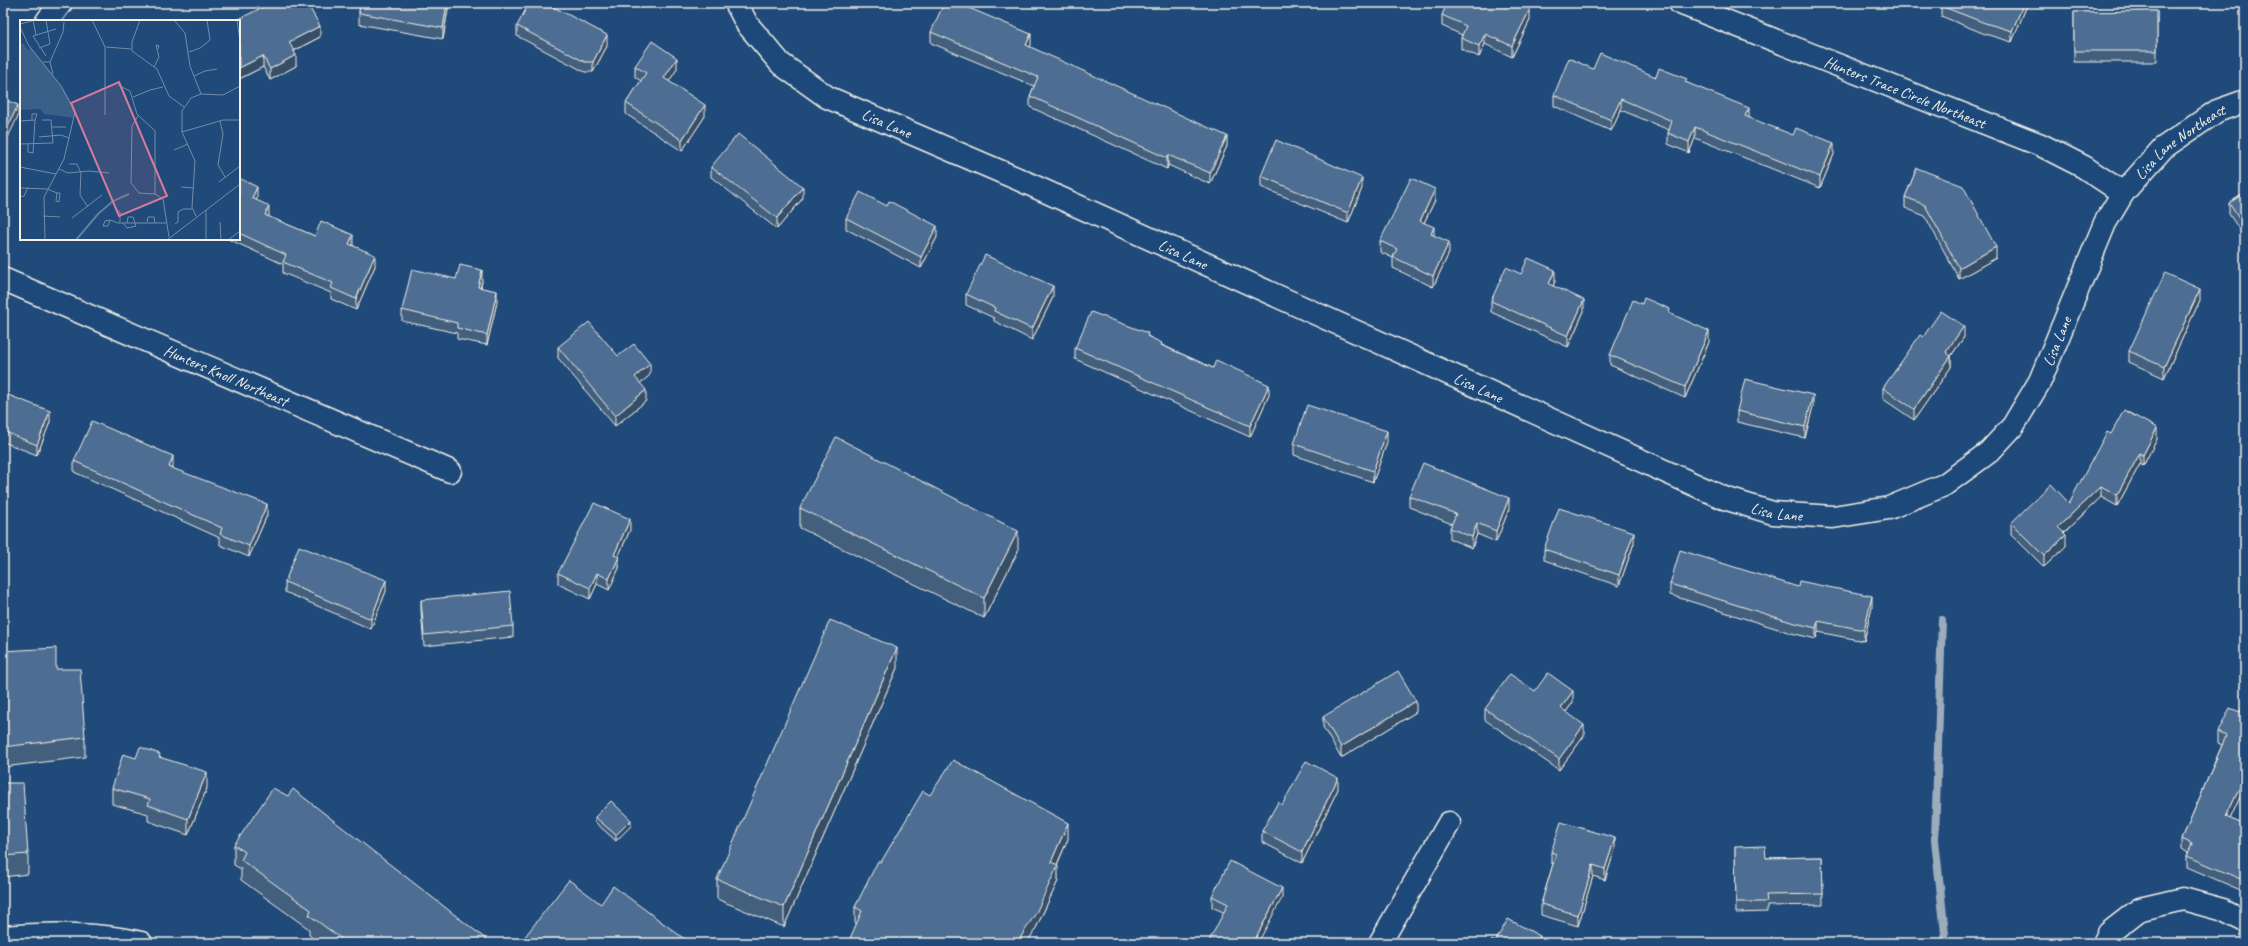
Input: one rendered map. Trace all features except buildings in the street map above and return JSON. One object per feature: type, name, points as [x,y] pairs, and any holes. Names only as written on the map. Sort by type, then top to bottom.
[{"type":"street","points":[[48,20],[61,3]]},
{"type":"street","name":"Lisa Lane","points":[[736,3],[747,24],[781,64],[827,97],[1018,179],[1724,498],[1773,513],[1834,517],[1889,508],[1944,485],[1990,452],[2013,426],[2040,381],[2105,223],[2123,193]]},
{"type":"street","name":"Hunters Trace Circle Northeast","points":[[1680,3],[2041,145],[2084,167],[2123,193]]},
{"type":"street","name":"Lisa Lane Northeast","points":[[2123,193],[2163,148],[2217,111],[2245,101]]},
{"type":"street","name":"Hunters Knoll Northeast","points":[[3,279],[450,471]]},
{"type":"street","points":[[1380,943],[1449,823]]},
{"type":"street","points":[[2104,943],[2109,933],[2140,908],[2183,899],[2223,910],[2245,921]]},
{"type":"street","points":[[3,937],[25,935],[86,936],[141,943]]},
{"type":"waterway","points":[[1942,620],[1935,840],[1946,943]]}]
